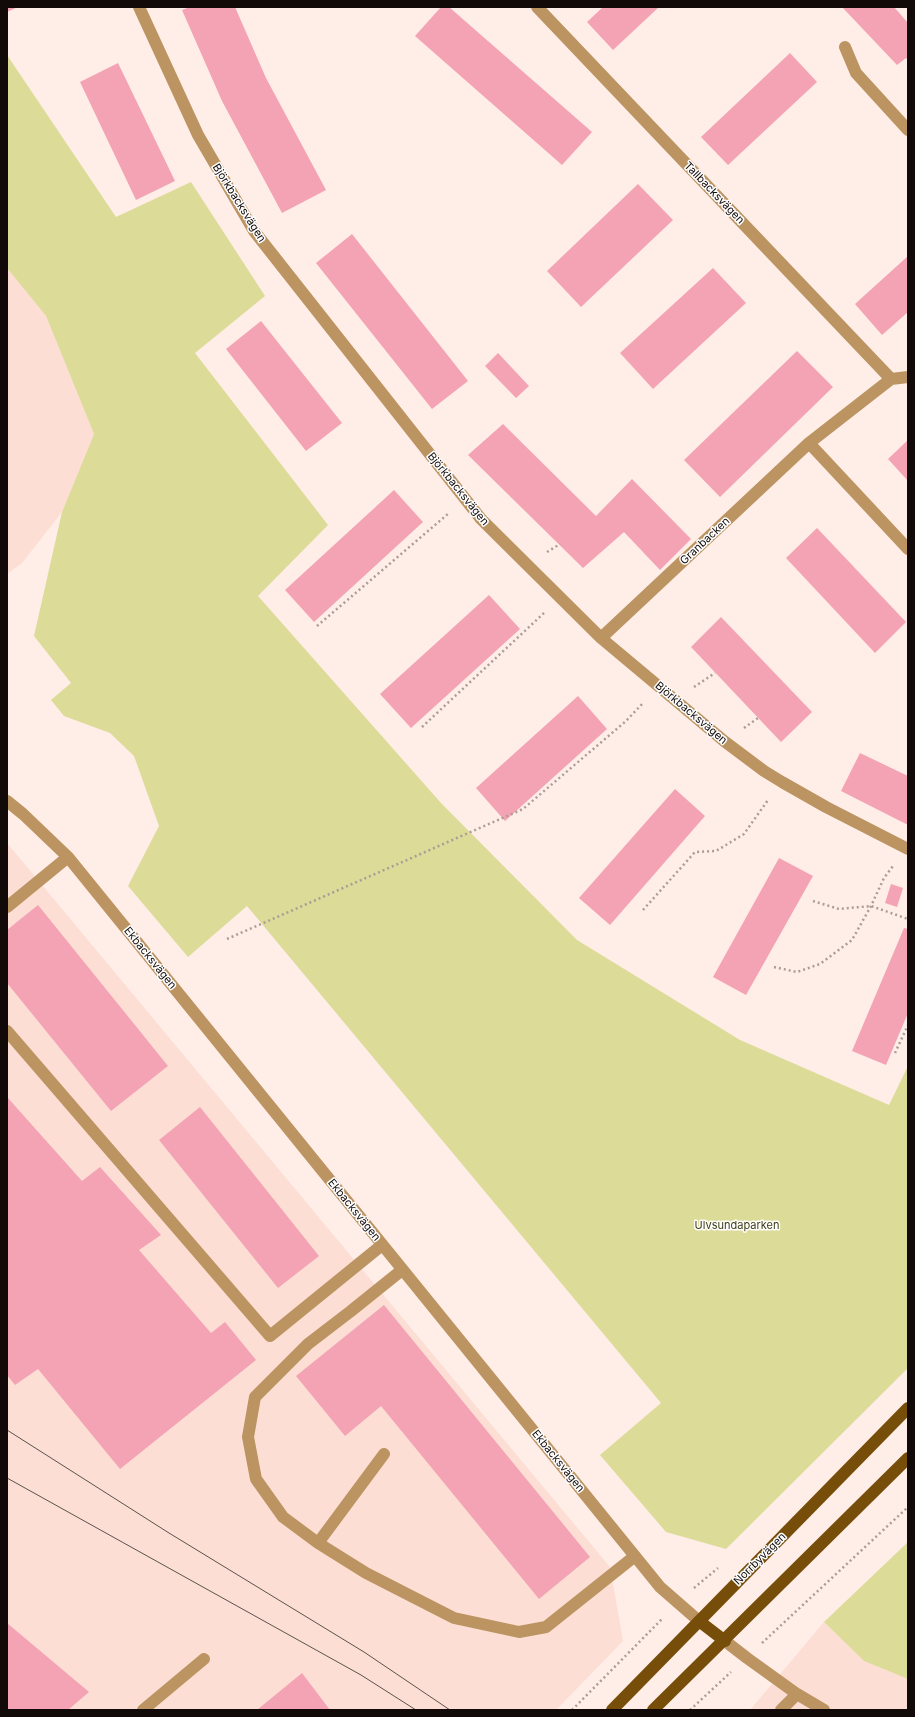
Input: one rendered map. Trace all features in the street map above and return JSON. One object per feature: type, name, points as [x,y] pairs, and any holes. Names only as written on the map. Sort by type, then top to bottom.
[{"type":"main road","name":"Norrbyvägen","points":[[612,1710],[908,1408]]},
{"type":"main road","points":[[653,1710],[908,1458]]},
{"type":"main road","points":[[699,1621],[725,1640]]},
{"type":"street","name":"Björkbacksvägen","points":[[139,7],[198,135],[254,231],[481,519],[601,638],[724,741],[764,771],[826,807],[908,849]]},
{"type":"street","name":"Tallbacksvägen","points":[[537,7],[891,379]]},
{"type":"street","points":[[845,47],[856,72],[908,130]]},
{"type":"street","points":[[891,379],[908,377]]},
{"type":"street","name":"Granbacken","points":[[601,638],[809,443],[891,379]]},
{"type":"street","points":[[809,443],[908,550]]},
{"type":"street","name":"Ekbacksvägen","points":[[7,801],[23,814],[68,857],[660,1587],[699,1621]]},
{"type":"street","points":[[7,907],[68,857]]},
{"type":"street","points":[[7,1030],[270,1336],[382,1245]]},
{"type":"street","points":[[402,1270],[352,1311],[308,1344],[255,1397],[248,1437],[256,1479],[283,1517],[318,1543],[366,1573],[454,1618],[519,1632],[546,1627],[636,1556]]},
{"type":"street","points":[[318,1543],[384,1454]]},
{"type":"street","points":[[725,1640],[747,1658],[797,1694],[824,1710]]},
{"type":"street","points":[[143,1710],[204,1659]]},
{"type":"street","points":[[781,1710],[797,1694]]},
{"type":"path","points":[[318,626],[445,516]]},
{"type":"path","points":[[422,727],[532,622],[561,598]]},
{"type":"path","points":[[227,939],[523,809],[626,721],[659,687]]},
{"type":"path","points":[[643,910],[695,852],[716,851],[744,834],[760,811]]},
{"type":"path","points":[[774,967],[797,972],[820,964],[852,940],[871,906],[884,878]]},
{"type":"path","points":[[814,901],[839,909],[871,906],[908,919]]},
{"type":"path","points":[[895,1053],[908,1025]]},
{"type":"path","points":[[690,1710],[908,1507]]},
{"type":"shaded area","points":[[7,268],[46,316],[94,434],[62,512],[22,563],[7,574]]},
{"type":"shaded area","points":[[7,843],[610,1567],[623,1641],[556,1710],[7,1710]]},
{"type":"shaded area","points":[[824,1622],[864,1661],[908,1679],[908,1710],[750,1710]]},
{"type":"green space","name":"Ulvsundaparken","points":[[7,55],[116,217],[191,182],[265,296],[195,353],[328,525],[258,596],[441,803],[577,940],[740,1040],[889,1105],[908,1066],[908,1368],[726,1549],[666,1532],[600,1455],[661,1403],[247,906],[188,957],[128,886],[159,826],[134,756],[110,733],[64,716],[51,700],[71,683],[34,636],[62,512],[94,434],[46,316],[7,268]]},
{"type":"green space","points":[[908,1542],[908,1679],[864,1661],[824,1622]]},
{"type":"building","points":[[7,7],[18,7],[7,12]]},
{"type":"building","points":[[190,7],[235,7],[266,78],[326,190],[282,213],[222,101],[182,10]]},
{"type":"building","points":[[441,7],[449,7],[592,132],[562,165],[415,36]]},
{"type":"building","points":[[603,7],[659,7],[613,50],[587,22]]},
{"type":"building","points":[[842,7],[894,7],[908,23],[908,60],[906,58],[897,65]]},
{"type":"building","points":[[790,53],[817,82],[728,165],[701,137]]},
{"type":"building","points":[[118,63],[175,181],[136,200],[80,82]]},
{"type":"building","points":[[638,184],[673,220],[581,307],[547,271]]},
{"type":"building","points":[[352,234],[468,381],[432,409],[316,263]]},
{"type":"building","points":[[908,256],[908,312],[882,335],[855,304]]},
{"type":"building","points":[[713,268],[746,303],[653,389],[620,353]]},
{"type":"building","points":[[261,321],[342,423],[306,451],[226,349]]},
{"type":"building","points":[[797,351],[833,387],[720,497],[684,460]]},
{"type":"building","points":[[498,353],[529,386],[516,398],[485,366]]},
{"type":"building","points":[[503,424],[596,516],[632,479],[691,539],[660,570],[624,532],[583,568],[468,455]]},
{"type":"building","points":[[908,440],[908,481],[888,459]]},
{"type":"building","points":[[394,490],[423,522],[314,622],[285,590]]},
{"type":"building","points":[[817,528],[906,622],[875,653],[786,558]]},
{"type":"building","points":[[489,595],[520,629],[411,728],[380,694]]},
{"type":"building","points":[[721,617],[812,712],[781,742],[691,647]]},
{"type":"building","points":[[578,696],[607,729],[505,821],[476,788]]},
{"type":"building","points":[[860,753],[908,776],[908,825],[841,791]]},
{"type":"building","points":[[675,789],[705,816],[610,925],[579,898]]},
{"type":"building","points":[[779,858],[813,876],[746,995],[713,977]]},
{"type":"building","points":[[891,884],[903,888],[897,907],[885,903]]},
{"type":"building","points":[[38,905],[168,1066],[111,1111],[7,983],[7,930]]},
{"type":"building","points":[[904,928],[908,929],[908,1013],[886,1065],[852,1051]]},
{"type":"building","points":[[7,1097],[82,1181],[100,1167],[161,1235],[139,1250],[211,1333],[225,1322],[256,1360],[120,1469],[38,1369],[15,1385],[7,1375]]},
{"type":"building","points":[[200,1107],[319,1256],[278,1288],[159,1140]]},
{"type":"building","points":[[384,1305],[590,1557],[539,1599],[381,1406],[345,1436],[296,1376]]},
{"type":"building","points":[[7,1623],[89,1692],[68,1710],[7,1710]]},
{"type":"building","points":[[302,1673],[330,1710],[257,1710]]},
{"type":"tram line","points":[[7,1430],[169,1533],[364,1652],[450,1710]]},
{"type":"tram line","points":[[7,1478],[361,1675],[416,1710]]}]
